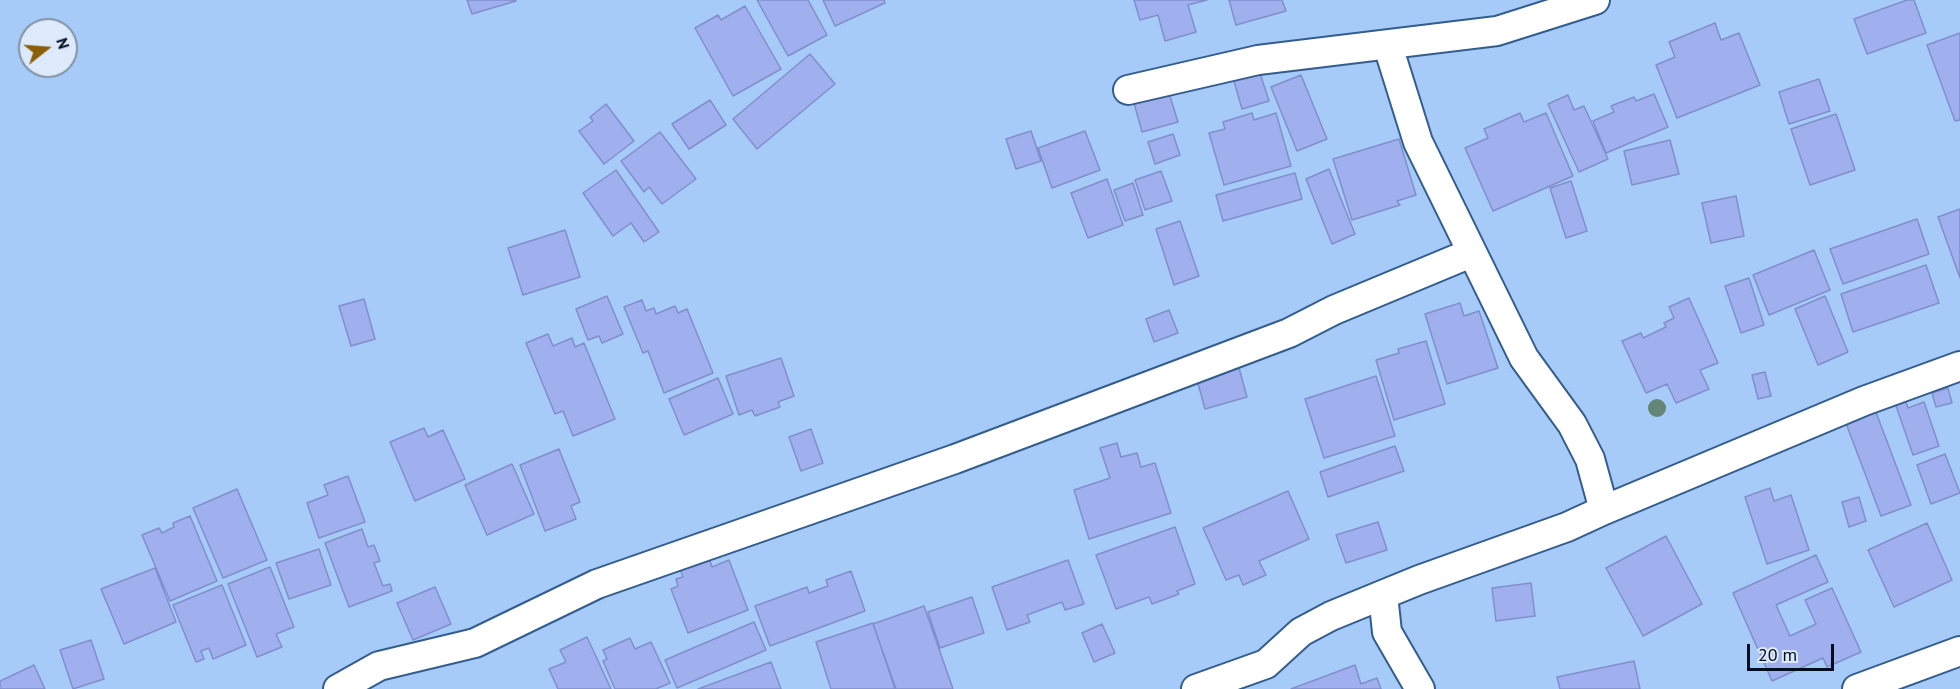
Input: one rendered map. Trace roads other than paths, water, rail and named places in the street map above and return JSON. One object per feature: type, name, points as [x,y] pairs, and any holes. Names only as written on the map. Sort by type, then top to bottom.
[{"type":"street","points":[[1128,90],[1258,60],[1497,31],[1595,0]]},
{"type":"street","points":[[1388,46],[1418,142],[1524,358],[1572,424],[1590,459],[1604,510]]},
{"type":"street","points":[[338,689],[379,666],[475,643],[597,584],[955,459],[1289,333],[1334,310],[1471,253]]},
{"type":"street","points":[[1196,689],[1266,664],[1301,632],[1331,616],[1567,527],[1864,401],[1960,366]]},
{"type":"street","points":[[1383,595],[1387,632],[1420,689]]},
{"type":"street","points":[[1857,689],[1960,651]]}]
